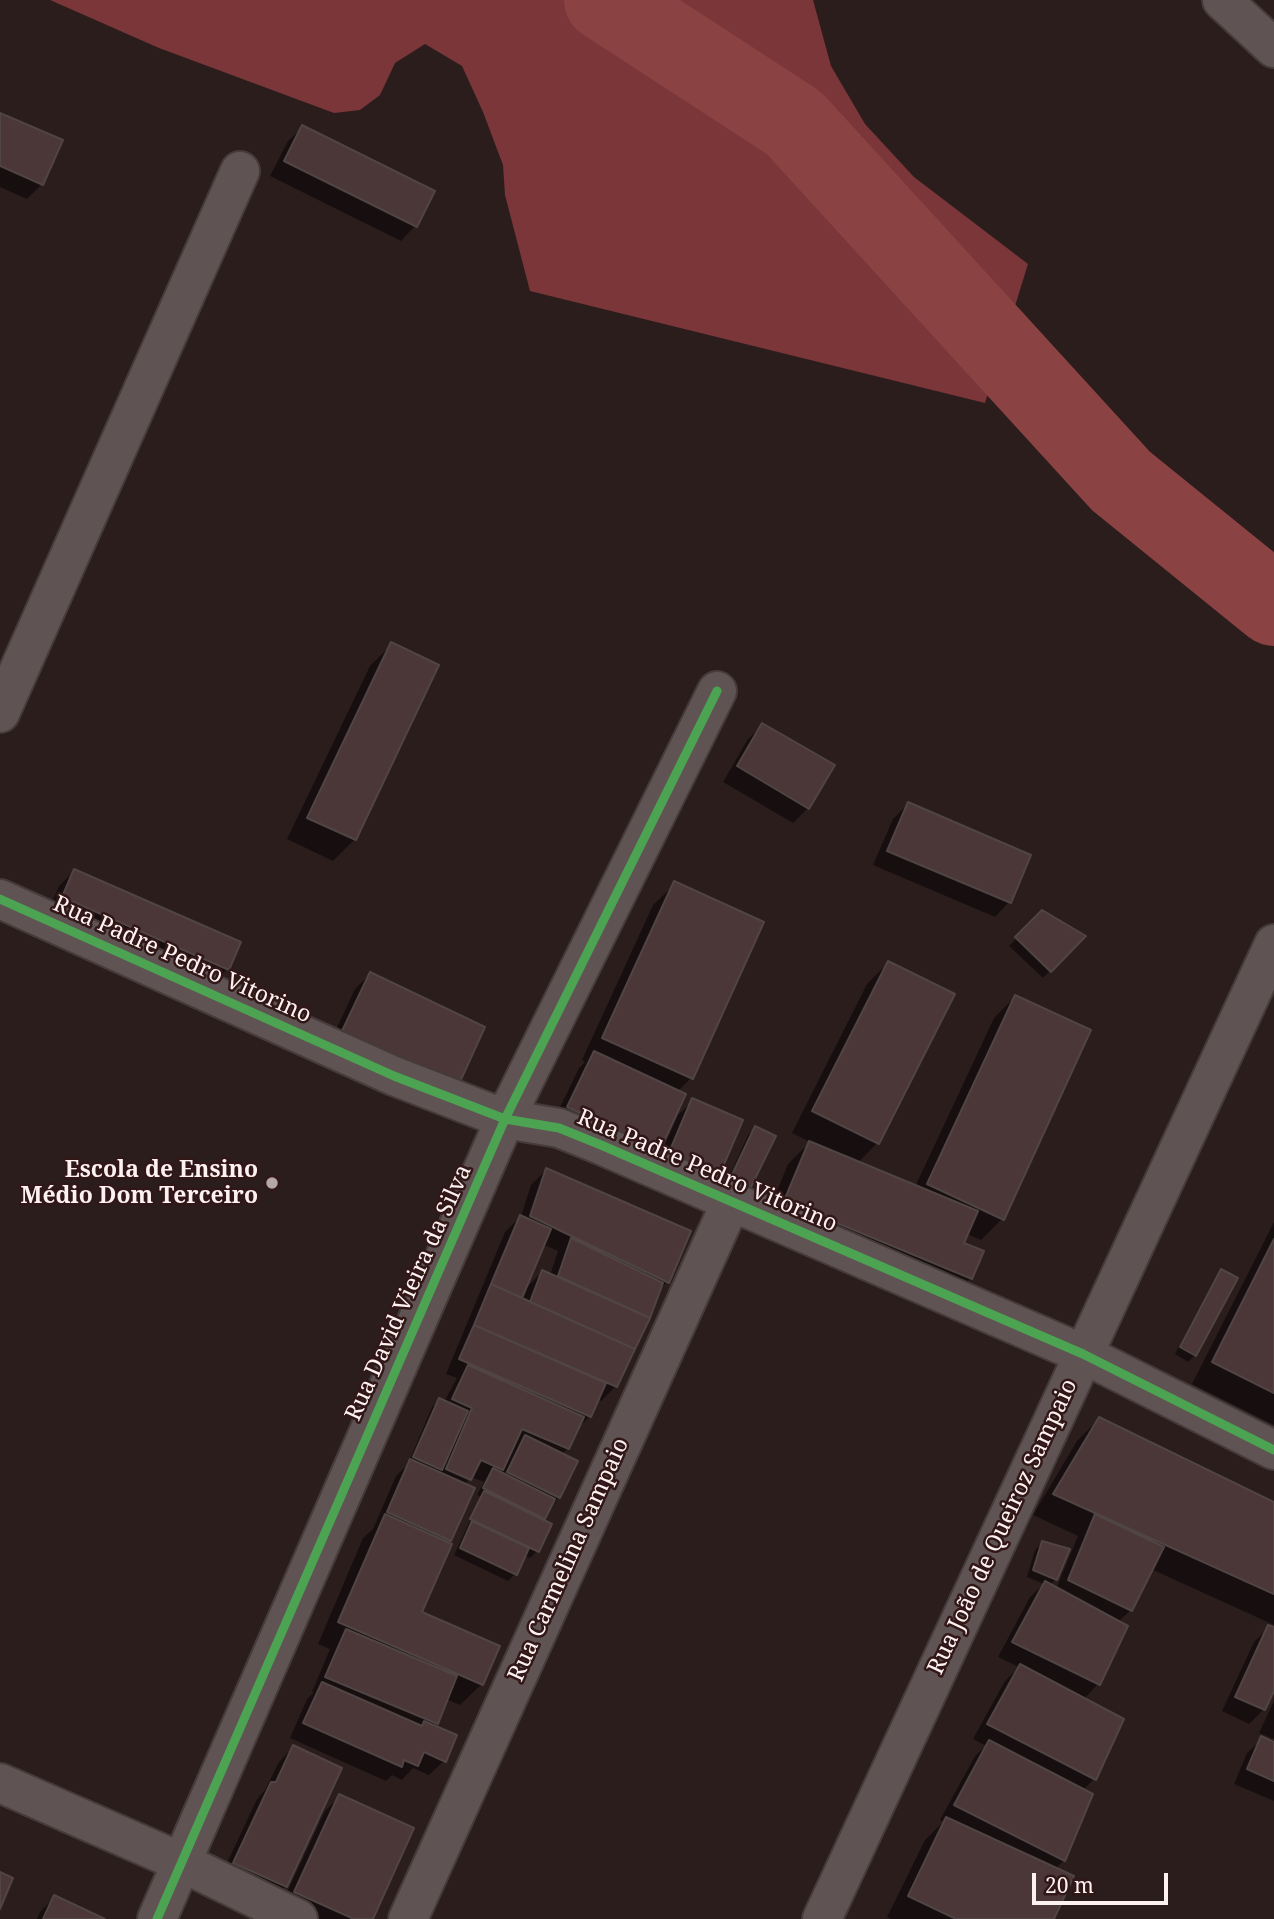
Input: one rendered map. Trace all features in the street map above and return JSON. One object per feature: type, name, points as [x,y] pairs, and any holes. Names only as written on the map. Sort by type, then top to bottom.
[{"type":"street","points":[[1222,0],[1274,48]]},
{"type":"street","points":[[0,713],[240,171]]},
{"type":"street","name":"Rua David Vieira da Silva","points":[[157,1919],[505,1119],[717,691]]},
{"type":"street","name":"Rua Padre Pedro Vitorino","points":[[0,900],[394,1076],[505,1119],[559,1128],[601,1145],[1083,1354],[1274,1450]]},
{"type":"street","name":"Rua João de Queiroz Sampaio","points":[[822,1919],[1274,944]]},
{"type":"street","name":"Rua Carmelina Sampaio","points":[[408,1919],[731,1202]]},
{"type":"street","points":[[0,1783],[181,1862],[298,1919]]},
{"type":"shaded area","points":[[50,0],[813,0],[831,66],[865,124],[914,177],[1028,264],[985,403],[530,291],[505,195],[503,165],[483,112],[462,66],[425,44],[395,63],[380,95],[360,110],[334,113],[159,48]]},
{"type":"building","points":[[0,113],[63,140],[43,185],[0,166]]},
{"type":"building","points":[[302,125],[435,191],[417,227],[284,161]]},
{"type":"building","points":[[391,642],[439,665],[356,840],[307,818]]},
{"type":"building","points":[[762,723],[835,765],[809,809],[737,766]]},
{"type":"building","points":[[908,802],[1031,855],[1011,903],[887,851]]},
{"type":"building","points":[[74,869],[241,942],[229,970],[62,897]]},
{"type":"building","points":[[674,881],[764,922],[693,1079],[602,1038]]},
{"type":"building","points":[[1042,910],[1086,936],[1051,972],[1015,937]]},
{"type":"building","points":[[888,961],[955,994],[879,1144],[812,1111]]},
{"type":"building","points":[[370,972],[485,1027],[459,1084],[342,1031]]},
{"type":"building","points":[[1015,995],[1091,1030],[1004,1220],[927,1184]]},
{"type":"building","points":[[594,1051],[686,1094],[660,1150],[567,1107]]},
{"type":"building","points":[[692,1098],[743,1120],[719,1176],[668,1155]]},
{"type":"building","points":[[755,1126],[776,1136],[747,1195],[727,1185]]},
{"type":"building","points":[[809,1141],[978,1211],[964,1243],[984,1251],[972,1279],[784,1201]]},
{"type":"building","points":[[546,1168],[691,1231],[669,1283],[530,1216]]},
{"type":"building","points":[[520,1215],[551,1229],[522,1298],[491,1284]]},
{"type":"building","points":[[571,1238],[663,1283],[650,1318],[558,1276]]},
{"type":"building","points":[[1274,1239],[1274,1393],[1212,1362]]},
{"type":"building","points":[[1221,1269],[1238,1278],[1196,1356],[1180,1347]]},
{"type":"building","points":[[542,1270],[650,1318],[635,1349],[530,1302]]},
{"type":"building","points":[[491,1284],[635,1349],[617,1387],[474,1325]]},
{"type":"building","points":[[474,1325],[606,1383],[591,1417],[459,1359]]},
{"type":"building","points":[[468,1365],[584,1417],[569,1449],[522,1429],[503,1470],[481,1460],[471,1480],[446,1469],[472,1408],[452,1399]]},
{"type":"building","points":[[439,1398],[468,1411],[442,1470],[413,1457]]},
{"type":"building","points":[[1099,1417],[1274,1502],[1274,1594],[1053,1494]]},
{"type":"building","points":[[525,1435],[578,1461],[560,1498],[507,1472]]},
{"type":"building","points":[[410,1459],[475,1488],[451,1541],[387,1512]]},
{"type":"building","points":[[493,1468],[555,1499],[545,1519],[483,1488]]},
{"type":"building","points":[[484,1491],[552,1524],[539,1552],[470,1519]]},
{"type":"building","points":[[385,1514],[452,1544],[422,1612],[500,1646],[483,1685],[338,1622]]},
{"type":"building","points":[[1095,1514],[1164,1547],[1132,1611],[1068,1580]]},
{"type":"building","points":[[472,1521],[529,1548],[517,1575],[460,1548]]},
{"type":"building","points":[[1042,1541],[1070,1549],[1057,1580],[1033,1570]]},
{"type":"building","points":[[1045,1581],[1128,1626],[1100,1685],[1012,1642]]},
{"type":"building","points":[[1268,1625],[1274,1627],[1274,1691],[1265,1710],[1235,1697]]},
{"type":"building","points":[[346,1629],[457,1676],[438,1724],[325,1677]]},
{"type":"building","points":[[1020,1664],[1124,1719],[1096,1780],[987,1724]]},
{"type":"building","points":[[322,1682],[422,1726],[424,1721],[457,1735],[446,1762],[424,1752],[418,1766],[404,1760],[402,1767],[303,1723]]},
{"type":"building","points":[[1261,1736],[1274,1742],[1274,1781],[1247,1769]]},
{"type":"building","points":[[989,1740],[1093,1794],[1065,1861],[954,1805]]},
{"type":"building","points":[[293,1745],[342,1768],[287,1887],[233,1863],[271,1782],[276,1782]]},
{"type":"building","points":[[339,1794],[414,1828],[373,1919],[354,1919],[294,1892]]},
{"type":"building","points":[[946,1817],[1074,1876],[1054,1919],[956,1919],[908,1896]]},
{"type":"building","points":[[0,1872],[13,1878],[0,1909]]},
{"type":"building","points":[[54,1895],[105,1919],[43,1919]]},
{"type":"waterway","points":[[605,0],[794,123],[1121,481],[1274,605]]},
{"type":"cycle path","points":[[157,1919],[505,1119],[717,691]]},
{"type":"cycle path","points":[[0,899],[394,1076],[505,1119],[559,1128],[601,1145],[1083,1354],[1274,1450]]},
{"type":"place","name":"Escola de Ensino Médio Dom Terceiro","points":[[272,1183]]}]
